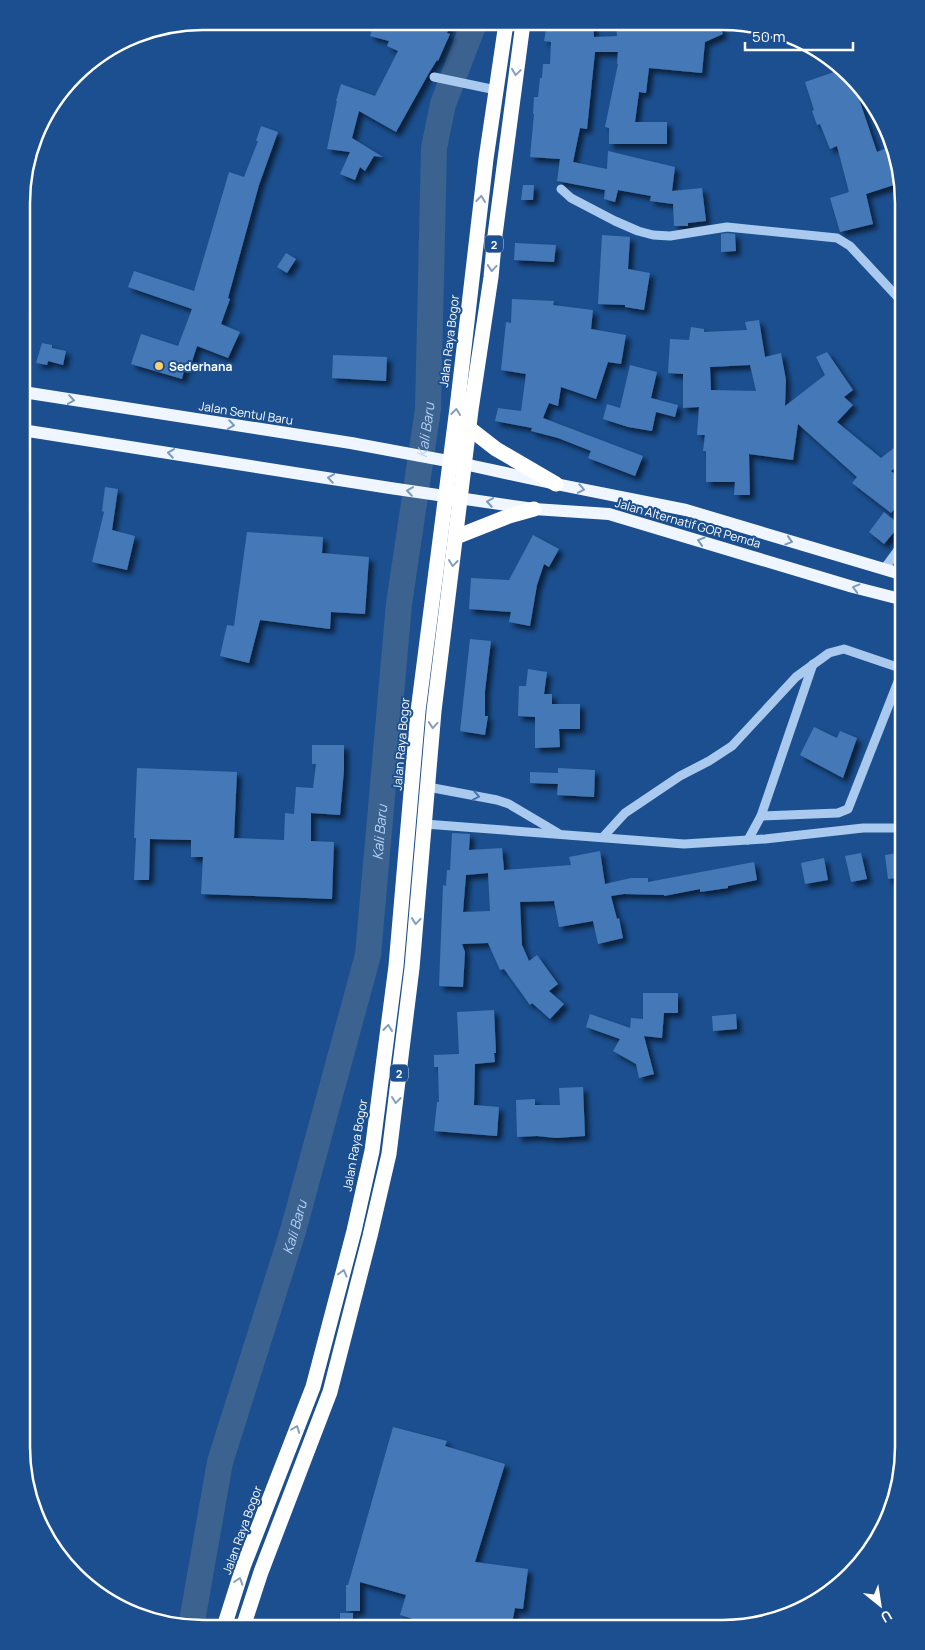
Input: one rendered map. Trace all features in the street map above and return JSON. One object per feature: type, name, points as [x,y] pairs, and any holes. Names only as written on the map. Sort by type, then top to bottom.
[{"type":"highway","name":"Jalan Raya Bogor","points":[[245,1620],[261,1572],[330,1392],[390,1154],[412,968],[434,711],[460,498],[451,461],[486,159],[505,30]]},
{"type":"highway","name":"Jalan Raya Bogor","points":[[226,1620],[243,1567],[313,1386],[354,1231],[372,1151],[396,966],[438,495],[451,461],[469,428],[491,277],[522,30]]},
{"type":"highway","points":[[469,428],[496,449],[556,484]]},
{"type":"highway","points":[[456,537],[509,516],[534,509]]},
{"type":"highway","points":[[402,894],[419,896]]},
{"type":"main road","name":"Jalan Sentul Baru","points":[[30,393],[451,461]]},
{"type":"main road","points":[[30,431],[460,498]]},
{"type":"main road","name":"Jalan Alternatif GOR Pemda","points":[[451,461],[686,510],[895,572]]},
{"type":"main road","name":"Jalan Alternatif GOR Pemda","points":[[460,498],[534,509],[610,514],[853,587],[895,598]]},
{"type":"street","points":[[434,77],[496,90]]},
{"type":"street","points":[[561,189],[572,198],[615,221],[653,235],[670,236],[727,227],[837,238],[850,246],[895,294]]},
{"type":"street","points":[[884,569],[895,554]]},
{"type":"street","points":[[603,837],[625,813],[680,776],[732,746],[796,676],[829,652],[844,649],[895,666]]},
{"type":"street","points":[[748,840],[761,816],[813,664]]},
{"type":"street","points":[[761,816],[838,813],[848,809],[895,689]]},
{"type":"street","points":[[428,787],[503,802],[560,834]]},
{"type":"street","points":[[425,824],[684,844],[748,840],[863,828],[895,828]]},
{"type":"building","points":[[372,30],[448,30],[447,33],[450,34],[438,61],[429,73],[396,132],[359,111],[352,138],[383,157],[374,156],[365,171],[360,167],[355,180],[340,174],[350,152],[327,149],[341,84],[375,96],[398,51],[387,46],[389,41],[370,36]]},
{"type":"building","points":[[546,30],[593,30],[594,37],[617,36],[616,30],[721,30],[723,34],[705,42],[702,73],[649,68],[646,93],[639,92],[635,122],[667,122],[667,144],[609,144],[609,128],[605,127],[618,64],[618,52],[595,52],[587,129],[580,128],[573,162],[607,169],[608,151],[675,167],[672,191],[702,188],[706,221],[688,223],[688,226],[674,226],[673,204],[650,201],[651,196],[618,190],[615,202],[604,199],[605,190],[557,181],[560,159],[530,157],[534,97],[538,97],[543,64],[550,64],[551,42],[544,41]]},
{"type":"building","points":[[836,73],[859,97],[877,152],[886,148],[894,185],[866,194],[873,224],[840,232],[830,198],[849,192],[837,146],[830,149],[820,124],[817,125],[805,82]]},
{"type":"building","points":[[261,126],[278,132],[259,185],[228,298],[230,299],[221,324],[240,332],[228,358],[197,346],[190,368],[185,367],[182,379],[131,364],[141,334],[178,346],[192,309],[128,287],[134,271],[194,291],[229,172],[244,177],[258,141],[256,141]]},
{"type":"building","points":[[523,185],[534,185],[533,200],[521,200]]},
{"type":"building","points":[[721,234],[735,234],[736,251],[721,252]]},
{"type":"building","points":[[602,235],[630,237],[628,269],[650,273],[644,310],[625,307],[625,305],[598,304]]},
{"type":"building","points":[[515,243],[556,245],[554,262],[514,260]]},
{"type":"building","points":[[286,253],[296,259],[287,273],[277,267]]},
{"type":"building","points":[[512,299],[554,301],[553,305],[593,310],[591,329],[626,335],[621,364],[608,362],[596,399],[561,387],[558,406],[549,403],[543,418],[643,456],[635,476],[588,458],[591,451],[558,438],[531,431],[532,428],[495,421],[498,408],[521,411],[526,374],[501,370],[506,322],[511,323]]},
{"type":"building","points":[[759,320],[765,357],[781,353],[786,380],[785,406],[825,375],[816,357],[827,352],[853,390],[844,397],[853,405],[837,422],[881,458],[895,447],[895,468],[891,471],[895,474],[895,509],[891,513],[852,483],[857,477],[798,424],[793,460],[749,454],[750,495],[734,495],[735,482],[706,482],[706,451],[703,451],[705,435],[697,435],[699,407],[683,408],[683,374],[668,373],[670,339],[689,340],[691,327],[704,329],[704,332],[747,330],[745,322]],"holes":[[[750,365],[756,391],[711,390],[710,367]]]},
{"type":"building","points":[[42,343],[52,345],[52,348],[66,351],[63,365],[48,361],[47,365],[36,363]]},
{"type":"building","points":[[333,355],[387,357],[386,381],[332,378]]},
{"type":"building","points":[[630,365],[657,372],[651,398],[678,405],[675,417],[656,412],[652,431],[628,427],[603,419],[607,404],[620,408]]},
{"type":"building","points":[[105,487],[118,489],[112,530],[135,536],[127,570],[92,562],[104,512],[102,511]]},
{"type":"building","points":[[884,512],[895,521],[895,531],[884,544],[869,532]]},
{"type":"building","points":[[247,532],[323,537],[322,553],[369,557],[365,614],[331,612],[330,629],[260,620],[249,663],[220,656],[227,625],[234,626]]},
{"type":"building","points":[[533,535],[559,549],[549,567],[544,564],[537,585],[530,626],[509,622],[511,612],[469,609],[471,578],[509,580]]},
{"type":"building","points":[[470,639],[491,641],[485,691],[485,716],[488,716],[485,735],[460,731]]},
{"type":"building","points":[[528,669],[547,672],[544,694],[552,694],[552,704],[580,704],[580,729],[559,729],[560,747],[535,748],[535,717],[518,716],[519,686],[526,686]]},
{"type":"building","points":[[814,727],[837,738],[840,731],[857,738],[843,778],[800,755]]},
{"type":"building","points":[[312,745],[344,745],[340,815],[311,813],[311,841],[334,842],[332,899],[201,894],[203,857],[191,857],[191,840],[150,839],[149,880],[134,880],[137,768],[237,772],[234,838],[284,840],[285,813],[294,814],[296,787],[313,788],[316,764],[312,764]]},
{"type":"building","points":[[558,768],[595,770],[594,797],[557,795],[558,784],[530,783],[530,772],[558,773]]},
{"type":"building","points":[[452,833],[470,834],[469,850],[502,848],[504,870],[571,865],[569,857],[600,851],[605,884],[631,878],[648,878],[648,882],[754,862],[757,880],[728,886],[728,888],[700,892],[700,889],[664,896],[624,894],[611,896],[617,919],[619,918],[623,938],[598,944],[593,921],[559,927],[554,901],[520,902],[522,945],[529,961],[537,955],[558,984],[549,991],[564,1004],[550,1019],[532,1003],[530,1005],[504,969],[500,970],[488,943],[462,944],[465,952],[463,987],[439,986],[443,885],[446,886],[447,870],[450,870]],"holes":[[[488,873],[490,911],[463,912],[466,875]]]},
{"type":"building","points":[[861,853],[867,879],[851,882],[845,856]]},
{"type":"building","points":[[895,853],[895,878],[888,879],[885,855]]},
{"type":"building","points":[[824,858],[828,880],[805,884],[801,863]]},
{"type":"building","points":[[643,993],[678,993],[678,1013],[664,1013],[662,1038],[644,1036],[654,1074],[639,1078],[636,1064],[613,1051],[620,1039],[586,1027],[590,1014],[630,1028],[631,1018],[643,1019]]},
{"type":"building","points":[[494,1010],[495,1062],[475,1064],[474,1105],[499,1107],[497,1136],[434,1131],[437,1102],[439,1102],[438,1067],[434,1067],[434,1055],[459,1054],[457,1012]]},
{"type":"building","points":[[736,1014],[737,1029],[713,1031],[712,1016]]},
{"type":"building","points":[[583,1087],[585,1136],[556,1138],[537,1136],[517,1137],[516,1100],[535,1099],[535,1105],[560,1105],[559,1088]]},
{"type":"building","points":[[393,1427],[447,1441],[445,1446],[505,1464],[475,1562],[528,1569],[523,1609],[515,1608],[513,1620],[416,1620],[400,1615],[406,1595],[360,1582],[360,1611],[346,1611],[346,1585],[348,1585]]},
{"type":"building","points":[[340,1613],[353,1613],[353,1620],[340,1620]]},
{"type":"waterway","name":"Kali Baru","points":[[192,1620],[220,1462],[293,1231],[368,955],[399,604],[428,409],[434,148],[443,104],[471,30]]},
{"type":"place","name":"Sederhana","points":[[159,366]]}]
